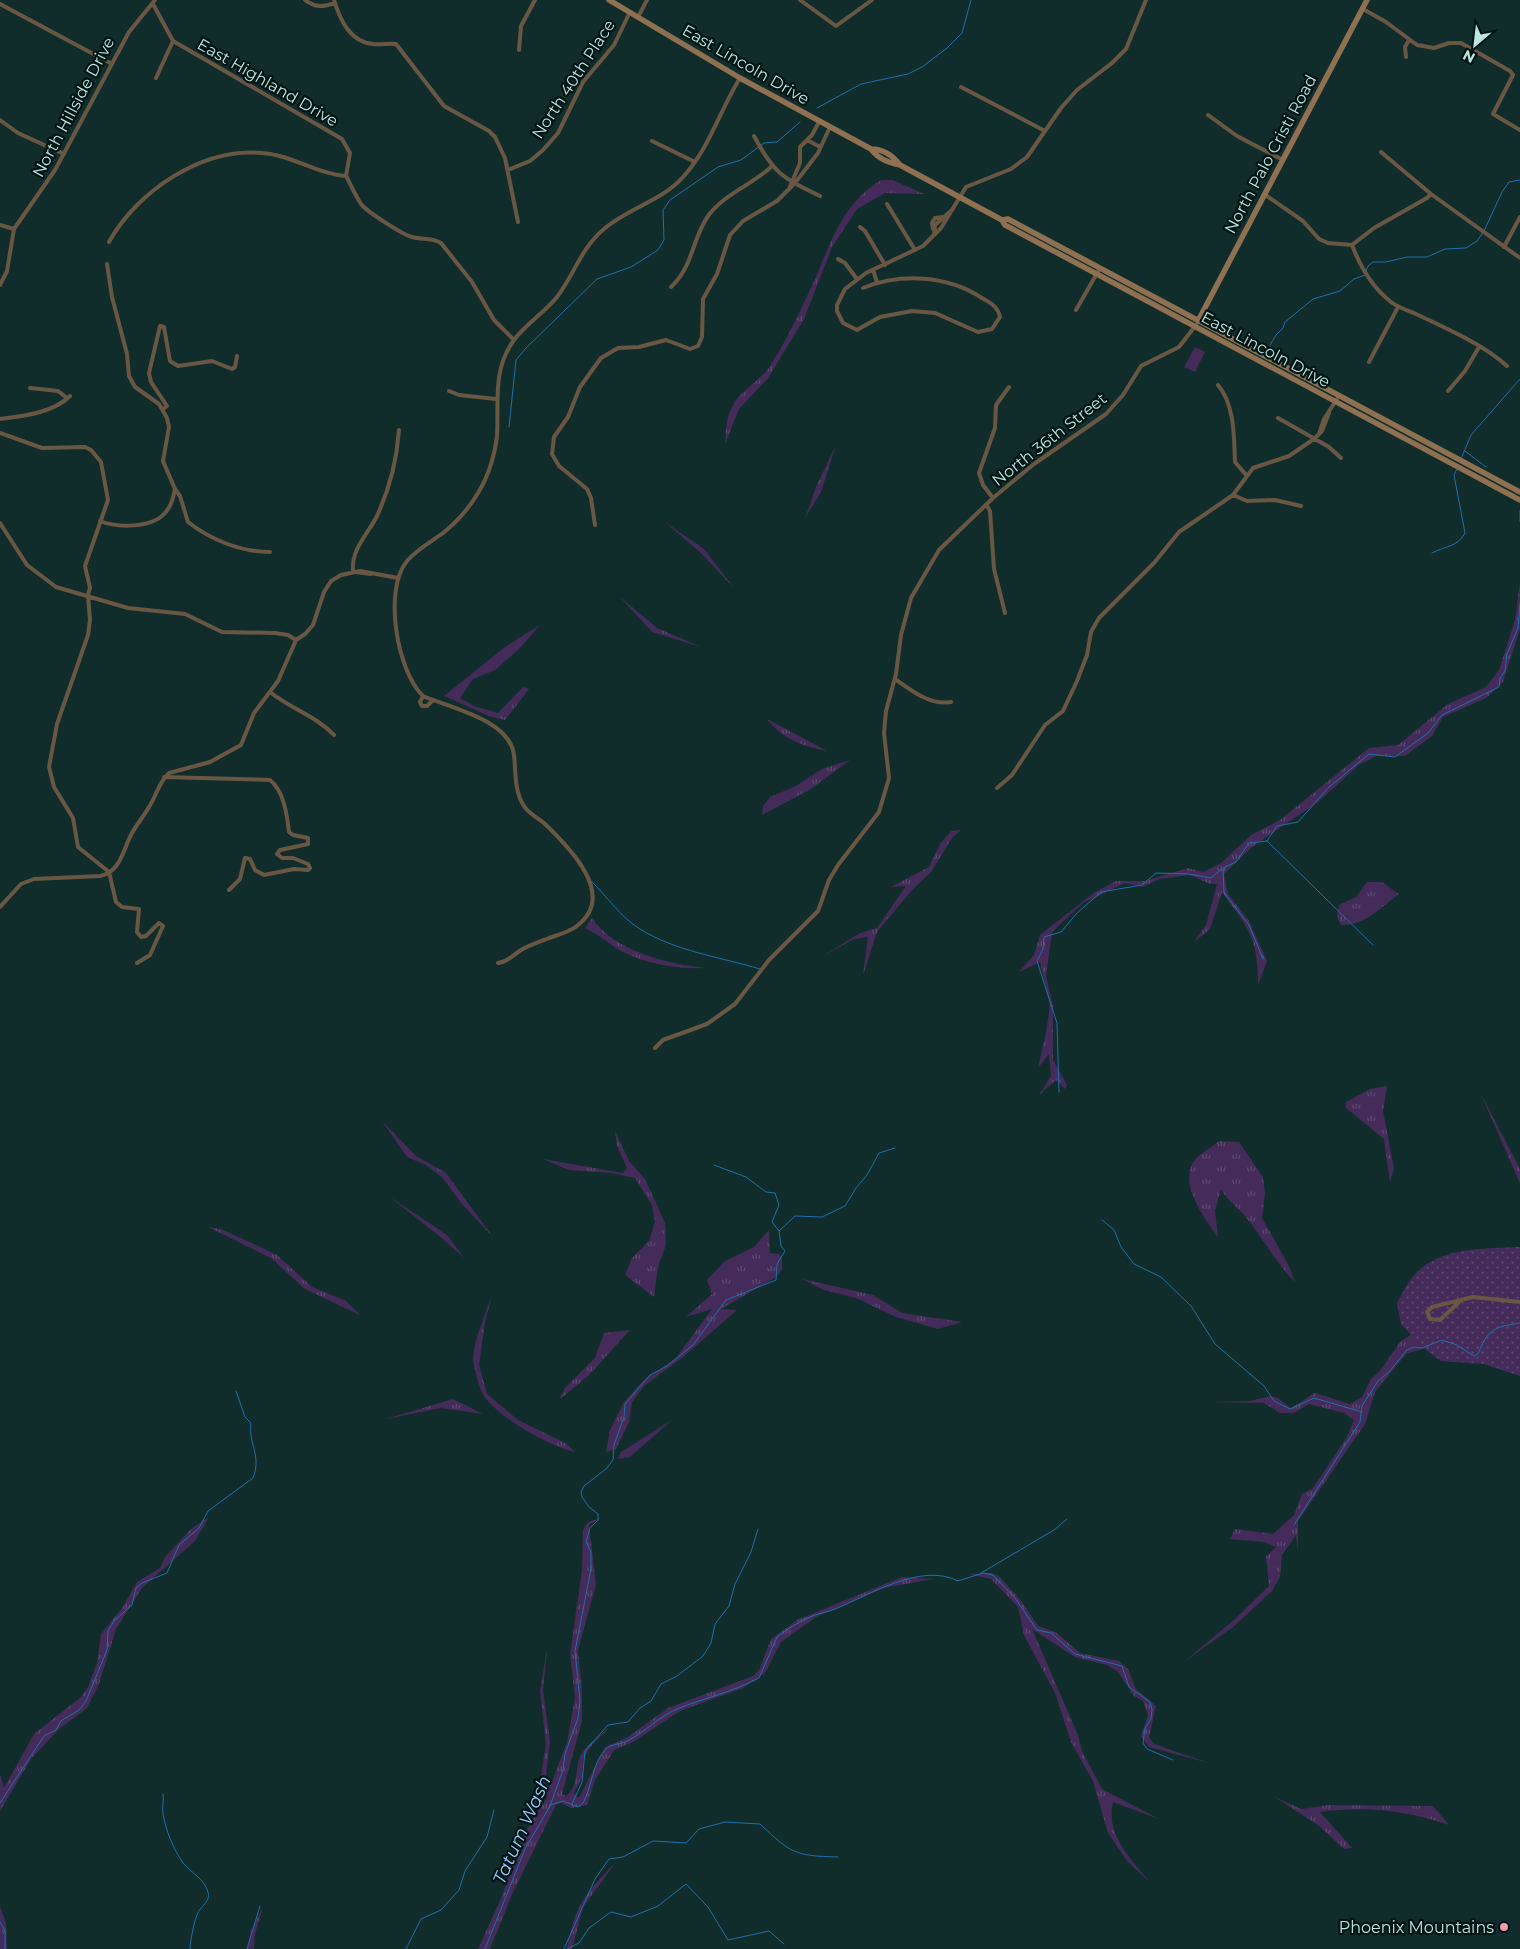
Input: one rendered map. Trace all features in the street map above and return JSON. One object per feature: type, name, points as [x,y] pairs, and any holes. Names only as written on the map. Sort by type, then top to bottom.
[{"type":"main road","name":"East Lincoln Drive","points":[[609,0],[740,78],[819,122],[871,149],[878,149],[895,158],[900,165],[1002,220],[1006,225],[1096,274],[1339,396],[1455,462]]},
{"type":"main road","name":"North Palo Cristi Road","points":[[1197,324],[1367,0]]},
{"type":"main road","name":"East Lincoln Drive","points":[[1002,220],[1008,219],[1100,268],[1336,402],[1467,468],[1520,492]]},
{"type":"main road","name":"East Lincoln Drive","points":[[1467,468],[1520,500]]},
{"type":"street","points":[[305,0],[321,7],[334,2],[342,21],[352,36],[368,43],[396,44],[444,106],[489,131],[496,137],[501,145],[508,170],[518,222]]},
{"type":"street","points":[[519,50],[521,26],[535,0]]},
{"type":"street","name":"North 40th Place","points":[[638,18],[647,0]]},
{"type":"street","points":[[800,0],[836,26],[872,0]]},
{"type":"street","points":[[863,288],[877,282],[914,278],[954,285],[979,296],[995,307],[1000,317],[999,321],[989,330],[978,332],[935,313],[912,311],[880,317],[861,329],[852,329],[840,318],[837,305],[841,293],[857,279],[915,250],[934,235],[941,228],[966,187],[1018,164],[1027,157],[1077,90],[1112,64],[1126,49],[1146,0]]},
{"type":"street","points":[[154,2],[173,41],[156,78]]},
{"type":"street","name":"North Hillside Drive","points":[[0,285],[7,271],[14,229],[49,181],[129,32],[154,2]]},
{"type":"street","points":[[0,4],[112,64]]},
{"type":"street","points":[[1363,9],[1386,22],[1409,40],[1428,48],[1461,43],[1510,70],[1513,75],[1493,114],[1520,130]]},
{"type":"street","name":"North 40th Place","points":[[508,170],[530,161],[558,133],[584,82],[614,44],[630,12]]},
{"type":"street","points":[[1406,57],[1405,47],[1409,40]]},
{"type":"street","name":"East Highland Drive","points":[[173,41],[342,138],[350,153],[350,167],[346,176]]},
{"type":"street","points":[[498,963],[504,962],[528,946],[577,926],[587,912],[592,898],[590,880],[585,870],[548,828],[528,812],[520,801],[517,792],[513,749],[506,735],[492,724],[423,696],[413,684],[399,648],[396,606],[398,578],[412,555],[454,524],[478,494],[489,470],[495,445],[496,399],[500,372],[514,340],[558,296],[582,253],[595,236],[606,227],[673,186],[695,162],[740,78]]},
{"type":"street","points":[[961,88],[1045,131]]},
{"type":"street","points":[[1208,115],[1237,136],[1283,160]]},
{"type":"street","points":[[0,120],[18,133],[64,154]]},
{"type":"street","points":[[794,182],[800,163],[800,147],[819,122]]},
{"type":"street","points":[[595,525],[586,489],[559,466],[552,454],[554,437],[568,417],[580,387],[601,358],[612,350],[639,347],[666,340],[690,349],[698,346],[702,336],[703,299],[717,274],[730,235],[743,221],[777,201],[788,191],[820,147],[830,127]]},
{"type":"street","points":[[754,136],[771,167],[820,196]]},
{"type":"street","points":[[652,140],[695,162]]},
{"type":"street","points":[[807,140],[820,147]]},
{"type":"street","points":[[1381,152],[1431,194],[1520,258]]},
{"type":"street","points":[[109,242],[116,229],[134,210],[167,181],[224,155],[263,153],[290,159],[332,175],[346,176],[358,200],[367,210],[403,234],[416,238],[434,239],[443,245],[472,282],[494,320],[514,340]]},
{"type":"street","points":[[672,287],[686,270],[704,224],[716,207],[731,195],[756,180],[771,167]]},
{"type":"street","points":[[1264,194],[1304,221],[1319,239],[1328,243],[1352,245],[1374,228],[1431,194]]},
{"type":"street","points":[[887,204],[915,250]]},
{"type":"street","points":[[934,235],[932,223],[934,218],[942,217],[954,206]]},
{"type":"street","points":[[1504,247],[1520,217]]},
{"type":"street","points":[[0,225],[14,229]]},
{"type":"street","points":[[860,227],[865,231],[885,265]]},
{"type":"street","points":[[1352,245],[1366,272],[1385,297],[1398,307],[1479,347],[1507,366]]},
{"type":"street","points":[[838,259],[845,263],[857,279]]},
{"type":"street","points":[[107,264],[112,297],[132,383],[163,409],[169,427],[164,461],[175,489],[180,496],[188,522],[225,544],[259,552],[270,552]]},
{"type":"street","points":[[1076,310],[1100,268]]},
{"type":"street","points":[[873,270],[877,282]]},
{"type":"street","points":[[1369,362],[1398,307]]},
{"type":"street","name":"North 36th Street","points":[[655,1048],[663,1040],[694,1030],[723,1014],[746,992],[769,960],[818,911],[829,880],[838,865],[875,820],[884,801],[889,778],[885,722],[895,679],[901,635],[916,588],[939,550],[987,506],[993,498],[1034,464],[1106,414],[1123,395],[1141,366],[1179,347],[1197,324]]},
{"type":"street","points":[[163,409],[167,406],[151,382],[149,373],[160,326],[164,328],[166,333],[170,361],[178,366],[212,362],[232,369],[235,366],[237,356]]},
{"type":"street","points":[[1448,391],[1465,371],[1479,347]]},
{"type":"street","points":[[1218,385],[1224,391],[1234,428],[1236,441],[1235,462],[1247,476]]},
{"type":"street","points":[[993,498],[983,485],[979,473],[995,428],[996,405],[1009,387]]},
{"type":"street","points":[[0,419],[26,416],[60,404],[68,397],[58,391],[30,388]]},
{"type":"street","points":[[448,391],[459,395],[496,399]]},
{"type":"street","points":[[997,788],[1012,775],[1045,726],[1063,711],[1078,682],[1087,655],[1091,632],[1100,618],[1154,563],[1179,532],[1232,495],[1257,466],[1289,456],[1314,439],[1339,396]]},
{"type":"street","points":[[1278,418],[1314,439],[1341,458]]},
{"type":"street","points":[[353,572],[358,545],[376,517],[394,465],[399,430]]},
{"type":"street","points":[[0,433],[42,448],[85,447],[91,450],[101,462],[108,492],[106,508],[85,566],[90,588],[88,595],[90,620],[88,635],[55,731],[49,767],[54,787],[73,818],[78,847],[109,872],[116,902],[122,907],[139,909],[136,927],[141,937],[146,936],[159,923],[162,926],[150,955],[137,964]]},
{"type":"street","points":[[100,522],[128,527],[158,519],[169,508],[175,489]]},
{"type":"street","points":[[1232,495],[1247,501],[1275,500],[1301,506]]},
{"type":"street","points":[[987,506],[990,511],[994,569],[1005,613]]},
{"type":"street","points":[[0,523],[19,556],[40,577],[62,589],[128,608],[185,614],[222,632],[275,633],[288,635],[296,640]]},
{"type":"street","points":[[0,907],[21,884],[34,879],[96,876],[109,872],[121,860],[132,833],[149,808],[164,777],[169,773],[210,762],[239,748],[245,739],[254,713],[280,677],[296,640],[311,627],[324,592],[331,582],[353,572],[398,578]]},
{"type":"street","points":[[895,679],[921,697],[946,703],[951,702]]},
{"type":"street","points":[[270,692],[286,703],[322,722],[334,735]]},
{"type":"street","points":[[423,696],[420,702],[422,706],[427,706],[434,700]]},
{"type":"street","points":[[164,777],[270,780],[280,794],[287,814],[289,832],[308,838],[308,844],[280,850],[277,854],[282,858],[293,858],[308,864],[310,868],[308,870],[294,869],[264,875],[255,870],[250,859],[245,858],[240,879],[229,890]]},
{"type":"street","points":[[1459,1302],[1440,1320],[1430,1319],[1427,1315],[1427,1312],[1432,1307],[1478,1297],[1520,1302]]},
{"type":"green space","points":[[882,180],[893,180],[924,194],[885,193],[857,209],[832,247],[804,319],[768,378],[739,409],[725,444],[727,420],[735,401],[768,369],[779,352],[845,215],[856,201]]},
{"type":"green space","points":[[1195,347],[1205,352],[1195,372],[1184,367]]},
{"type":"green space","points":[[836,445],[821,492],[805,518],[816,487]]},
{"type":"green space","points":[[665,522],[704,549],[734,588],[701,553]]},
{"type":"green space","points":[[1520,582],[1520,629],[1503,682],[1486,698],[1443,717],[1432,736],[1405,756],[1376,756],[1359,765],[1318,802],[1252,847],[1224,874],[1228,894],[1249,921],[1267,961],[1258,985],[1258,969],[1254,945],[1245,925],[1222,892],[1210,929],[1194,942],[1206,925],[1217,884],[1210,884],[1190,875],[1159,879],[1143,887],[1125,883],[1083,903],[1052,932],[1046,976],[1053,1006],[1053,1060],[1067,1085],[1065,1089],[1056,1080],[1039,1095],[1051,1076],[1049,1054],[1038,1068],[1050,1006],[1040,962],[1019,972],[1034,955],[1040,935],[1095,892],[1116,881],[1145,881],[1188,868],[1203,872],[1221,863],[1251,835],[1280,820],[1369,748],[1398,745],[1448,704],[1486,687],[1499,670],[1515,620]]},
{"type":"green space","points":[[620,597],[657,628],[701,647],[652,632]]},
{"type":"green space","points":[[540,625],[519,649],[495,670],[473,679],[460,698],[474,706],[498,713],[523,687],[529,689],[505,720],[489,716],[444,696],[505,647]]},
{"type":"green space","points":[[767,719],[827,751],[810,747],[786,737]]},
{"type":"green space","points":[[850,760],[811,789],[762,815],[763,806],[770,797],[794,787],[822,769]]},
{"type":"green space","points":[[961,830],[952,838],[931,872],[911,891],[877,932],[863,975],[868,937],[854,939],[823,956],[860,933],[877,928],[906,886],[891,887],[929,867],[940,844],[951,831]]},
{"type":"green space","points":[[1367,882],[1382,882],[1399,894],[1365,919],[1341,925],[1337,916],[1339,905],[1356,897]]},
{"type":"green space","points":[[592,918],[601,930],[628,948],[660,960],[707,968],[663,965],[631,956],[585,928]]},
{"type":"green space","points":[[1387,1086],[1383,1111],[1394,1168],[1390,1182],[1384,1139],[1346,1108],[1346,1102],[1370,1089]]},
{"type":"green space","points":[[1480,1092],[1520,1169],[1520,1183]]},
{"type":"green space","points":[[382,1121],[416,1156],[446,1173],[493,1237],[462,1204],[442,1177],[426,1165],[407,1157]]},
{"type":"green space","points":[[615,1131],[629,1161],[645,1179],[665,1223],[666,1245],[658,1267],[654,1297],[625,1275],[632,1258],[649,1241],[655,1222],[652,1205],[635,1178],[611,1173],[569,1170],[543,1159],[623,1173],[627,1168],[617,1146]]},
{"type":"green space","points":[[1219,1141],[1239,1142],[1263,1177],[1265,1194],[1262,1218],[1289,1266],[1295,1282],[1245,1216],[1226,1197],[1221,1189],[1215,1211],[1218,1237],[1200,1211],[1191,1191],[1190,1170],[1196,1158]]},
{"type":"green space","points":[[390,1197],[447,1235],[464,1258],[443,1239]]},
{"type":"green space","points":[[208,1227],[221,1229],[277,1255],[312,1287],[346,1301],[360,1315],[305,1289],[271,1258]]},
{"type":"green space","points":[[769,1230],[770,1253],[779,1254],[782,1257],[782,1270],[775,1278],[721,1309],[737,1310],[683,1357],[644,1386],[632,1402],[629,1422],[616,1449],[606,1452],[610,1430],[624,1402],[643,1381],[676,1358],[712,1309],[686,1317],[712,1294],[707,1280],[725,1261],[754,1247]]},
{"type":"green space","points":[[1520,1247],[1520,1376],[1484,1364],[1441,1361],[1422,1347],[1401,1324],[1397,1303],[1413,1276],[1427,1264],[1452,1253],[1479,1249]]},
{"type":"green space","points":[[802,1279],[873,1295],[902,1313],[962,1322],[938,1329],[896,1317],[856,1298],[824,1290]]},
{"type":"green space","points":[[492,1295],[485,1322],[479,1365],[487,1394],[518,1420],[567,1444],[575,1452],[539,1438],[512,1422],[491,1404],[482,1393],[473,1358],[478,1334]]},
{"type":"green space","points":[[630,1330],[589,1375],[559,1400],[565,1388],[595,1358],[604,1333]]},
{"type":"green space","points":[[1416,1331],[1432,1346],[1406,1354],[1375,1392],[1365,1424],[1298,1521],[1298,1551],[1296,1535],[1282,1555],[1280,1577],[1272,1591],[1233,1627],[1185,1661],[1234,1620],[1269,1586],[1266,1556],[1276,1547],[1264,1542],[1230,1539],[1235,1529],[1273,1534],[1294,1515],[1302,1494],[1313,1488],[1347,1437],[1354,1420],[1344,1413],[1309,1404],[1294,1413],[1280,1413],[1264,1403],[1213,1402],[1250,1401],[1271,1396],[1278,1398],[1291,1408],[1315,1393],[1350,1404],[1362,1397],[1371,1379],[1380,1371],[1400,1342]]},
{"type":"green space","points":[[453,1399],[483,1414],[441,1408],[386,1419]]},
{"type":"green space","points":[[672,1420],[630,1457],[618,1459],[621,1452]]},
{"type":"green space","points":[[209,1517],[195,1541],[142,1588],[116,1629],[99,1684],[87,1708],[59,1729],[31,1759],[0,1811],[0,1774],[4,1788],[34,1734],[81,1697],[88,1687],[97,1663],[101,1634],[122,1608],[137,1582],[160,1568],[165,1557],[192,1528]]},
{"type":"green space","points":[[601,1518],[589,1525],[596,1585],[578,1650],[582,1688],[582,1721],[562,1794],[566,1796],[575,1782],[581,1755],[590,1743],[610,1727],[592,1745],[583,1759],[582,1777],[574,1793],[579,1798],[605,1747],[628,1737],[668,1708],[753,1676],[759,1670],[771,1639],[797,1620],[902,1577],[933,1579],[884,1588],[816,1617],[781,1642],[765,1673],[743,1688],[680,1711],[633,1742],[614,1750],[595,1780],[587,1805],[571,1808],[561,1803],[556,1805],[514,1890],[490,1949],[478,1949],[502,1896],[521,1839],[547,1797],[540,1782],[546,1744],[540,1691],[547,1649],[543,1691],[550,1741],[545,1784],[548,1787],[552,1782],[567,1742],[575,1698],[570,1654],[582,1570],[583,1530],[588,1522]]},
{"type":"green space","points":[[992,1573],[1000,1577],[1022,1602],[1038,1626],[1057,1633],[1080,1653],[1119,1661],[1128,1669],[1136,1689],[1156,1706],[1149,1737],[1154,1744],[1209,1763],[1149,1747],[1141,1736],[1148,1715],[1143,1701],[1134,1696],[1118,1672],[1107,1665],[1075,1657],[1032,1629],[1078,1735],[1082,1751],[1102,1789],[1159,1819],[1113,1802],[1113,1825],[1116,1835],[1128,1855],[1150,1882],[1128,1862],[1108,1833],[1093,1781],[1071,1742],[1056,1695],[1024,1635],[1018,1607],[991,1579],[969,1574]]},
{"type":"green space","points":[[1273,1796],[1301,1809],[1329,1805],[1433,1806],[1449,1825],[1417,1816],[1386,1811],[1354,1809],[1320,1812],[1352,1848],[1344,1849],[1318,1825]]},
{"type":"green space","points":[[616,1862],[583,1907],[572,1949],[567,1949],[574,1921],[583,1901],[596,1883]]},
{"type":"green space","points":[[0,1907],[6,1923],[7,1949],[0,1949]]},
{"type":"green space","points":[[263,1907],[255,1934],[254,1949],[247,1949],[251,1930]]},
{"type":"waterway","points":[[817,108],[861,84],[908,74],[922,67],[947,48],[962,33],[971,0]]},
{"type":"waterway","points":[[509,427],[516,360],[526,348],[597,279],[631,267],[658,250],[664,240],[663,210],[670,200],[718,167],[741,160],[764,143],[777,142],[800,122]]},
{"type":"waterway","points":[[1366,271],[1373,262],[1386,262],[1407,257],[1427,257],[1445,249],[1466,248],[1477,241],[1484,231],[1502,192],[1509,182],[1520,180]]},
{"type":"waterway","points":[[1270,345],[1283,328],[1285,322],[1313,299],[1340,291],[1354,279],[1365,275]]},
{"type":"waterway","points":[[1461,459],[1471,435],[1520,379]]},
{"type":"waterway","points":[[1465,451],[1486,467]]},
{"type":"waterway","points":[[1432,553],[1455,544],[1465,533],[1454,475],[1457,469]]},
{"type":"waterway","points":[[1520,511],[1520,521]]},
{"type":"waterway","points":[[1263,959],[1249,925],[1224,893],[1223,868],[1236,862],[1249,843],[1267,841],[1277,826],[1298,822],[1328,788],[1369,754],[1395,757],[1428,733],[1442,715],[1499,687],[1500,678],[1505,671],[1507,654],[1518,628],[1520,604]]},
{"type":"waterway","points":[[1267,841],[1373,945]]},
{"type":"waterway","points":[[1059,1092],[1057,1023],[1037,961],[1043,949],[1044,937],[1061,932],[1077,913],[1101,892],[1142,885],[1156,873],[1189,874],[1211,878],[1222,869]]},
{"type":"waterway","points":[[591,881],[626,919],[654,937],[698,953],[760,969]]},
{"type":"waterway","name":"Tatum Wash","points":[[485,1949],[525,1849],[550,1806],[578,1718],[580,1701],[575,1651],[591,1569],[591,1552],[586,1542],[590,1528],[598,1520],[598,1514],[589,1507],[581,1492],[584,1486],[606,1469],[613,1460],[614,1445],[624,1417],[625,1404],[650,1375],[667,1366],[693,1345],[726,1300],[776,1280],[777,1264],[785,1251],[781,1246],[779,1231],[795,1216],[822,1217],[845,1206],[867,1175],[879,1153],[895,1148]]},
{"type":"waterway","points":[[714,1165],[746,1177],[766,1192],[775,1193],[779,1205],[772,1222],[779,1231]]},
{"type":"waterway","points":[[1102,1220],[1114,1230],[1121,1247],[1134,1264],[1161,1277],[1191,1306],[1215,1344],[1264,1386],[1274,1401],[1290,1409],[1314,1398],[1362,1412]]},
{"type":"waterway","points":[[1294,1525],[1360,1422],[1362,1406],[1378,1381],[1389,1372],[1407,1350],[1414,1347],[1422,1348],[1442,1340],[1457,1345],[1474,1356],[1478,1354],[1485,1339],[1493,1331],[1504,1326],[1520,1323]]},
{"type":"waterway","points":[[0,1803],[44,1736],[56,1730],[61,1721],[79,1710],[86,1701],[107,1650],[108,1631],[114,1621],[132,1605],[136,1588],[142,1583],[167,1573],[179,1545],[199,1528],[208,1511],[253,1478],[256,1456],[251,1437],[251,1423],[245,1417],[236,1391]]},
{"type":"waterway","points":[[981,1573],[1054,1530],[1067,1519]]},
{"type":"waterway","points":[[572,1804],[582,1782],[585,1751],[608,1725],[628,1722],[640,1708],[651,1701],[661,1684],[677,1676],[703,1656],[711,1643],[715,1624],[729,1606],[735,1584],[751,1552],[758,1529]]},
{"type":"waterway","points":[[550,1805],[563,1801],[578,1807],[583,1803],[597,1762],[607,1748],[629,1740],[677,1709],[759,1678],[777,1637],[793,1626],[880,1589],[912,1578],[928,1575],[944,1576],[958,1581],[983,1573],[993,1575],[1015,1598],[1037,1630],[1051,1633],[1075,1654],[1122,1666],[1129,1687],[1150,1702],[1152,1709],[1151,1719],[1145,1728],[1143,1743],[1147,1749],[1173,1760]]},
{"type":"waterway","points":[[163,1794],[163,1814],[173,1845],[183,1863],[200,1879],[209,1895],[207,1901],[198,1912],[192,1932],[190,1949]]},
{"type":"waterway","points":[[406,1949],[421,1919],[441,1910],[459,1890],[465,1871],[487,1837],[494,1810]]},
{"type":"waterway","points":[[564,1949],[595,1879],[609,1859],[623,1857],[653,1841],[686,1843],[699,1829],[725,1822],[760,1824],[794,1851],[812,1856],[838,1857]]},
{"type":"waterway","points":[[567,1949],[579,1943],[589,1928],[611,1912],[631,1917],[658,1906],[686,1884],[708,1907],[728,1940],[769,1931],[784,1944]]},
{"type":"waterway","points":[[247,1949],[260,1906]]},
{"type":"waterway","points":[[0,1922],[5,1931],[5,1949]]},
{"type":"place","name":"Phoenix Mountains","points":[[1504,1927]]}]
